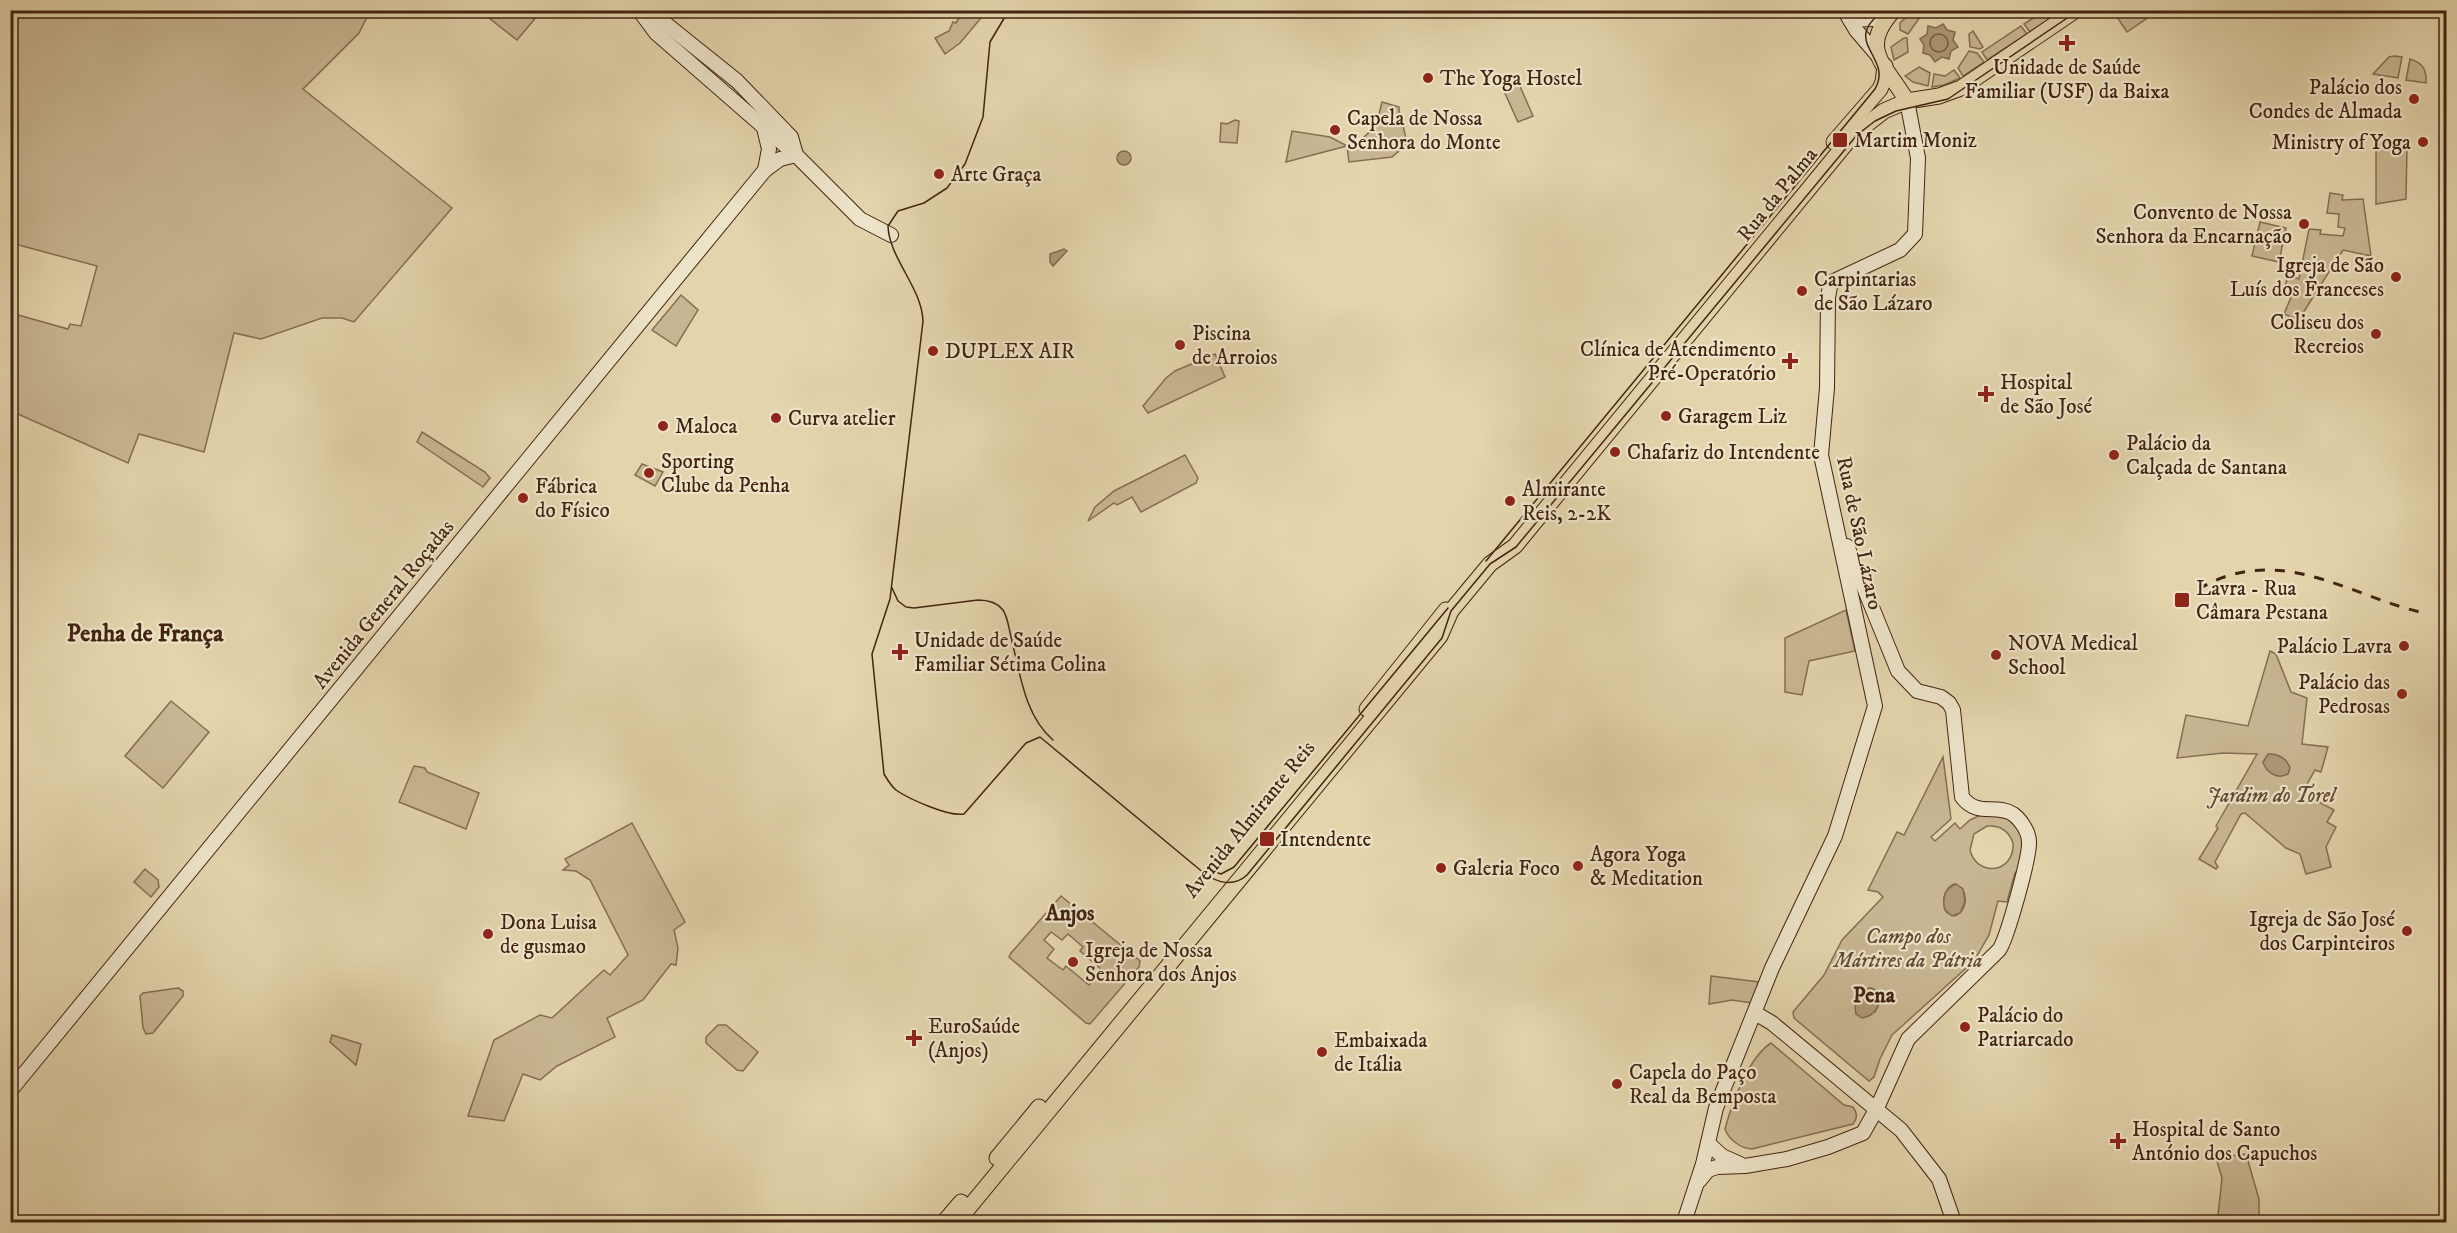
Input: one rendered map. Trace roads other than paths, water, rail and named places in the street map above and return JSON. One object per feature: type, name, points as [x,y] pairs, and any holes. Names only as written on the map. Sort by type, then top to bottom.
[{"type":"main road","name":"Rua da Palma","points":[[1608,425],[1880,89],[1883,82],[1882,61],[1876,46],[1876,36],[1892,10]]},
{"type":"main road","name":"Rua da Palma","points":[[1589,447],[1853,135],[1875,116],[1907,101],[1939,96],[1960,88],[2076,10]]},
{"type":"main road","points":[[1882,61],[1907,101]]},
{"type":"main road","name":"Avenida Almirante Reis","points":[[957,1222],[1314,781],[1440,636],[1456,604],[1490,564],[1515,546],[1589,447]]},
{"type":"main road","name":"Avenida Almirante Reis","points":[[944,1222],[1226,888]]},
{"type":"street","points":[[640,10],[656,33],[796,155],[860,219],[891,235]]},
{"type":"street","points":[[640,10],[666,24],[737,81],[791,137],[796,155]]},
{"type":"street","points":[[1847,15],[1873,19],[1892,10]]},
{"type":"street","points":[[1847,15],[1882,61]]},
{"type":"street","name":"Rua de São Lázaro","points":[[1755,1013],[1768,978],[1832,843],[1875,701],[1820,453],[1827,386],[1828,291],[1836,279],[1900,250],[1914,234],[1918,158],[1907,101]]},
{"type":"street","points":[[763,126],[768,149],[765,170]]},
{"type":"street","name":"Avenida General Roçadas","points":[[10,1091],[765,170],[780,159],[796,155]]},
{"type":"street","points":[[1697,1182],[1708,1170],[1717,1167],[1745,1166],[1787,1159],[1859,1136],[1867,1128],[1908,1039],[1999,950],[2007,936],[2030,843],[2023,825],[2012,814],[2001,810],[1978,810],[1962,797],[1953,710],[1949,703],[1941,697],[1917,691],[1898,671],[1833,514]]},
{"type":"street","points":[[1684,1222],[1716,1108],[1755,1013],[1772,1023],[1901,1130],[1938,1176],[1954,1222]]},
{"type":"street","points":[[1708,1143],[1722,1156],[1745,1166]]},
{"type":"water","points":[[1943,24],[1947,30],[1955,32],[1953,40],[1958,47],[1951,51],[1949,59],[1942,57],[1935,62],[1930,55],[1923,53],[1924,45],[1920,39],[1927,34],[1928,26],[1936,28]]},
{"type":"water","points":[[1121,151],[1127,151],[1131,158],[1127,165],[1121,165],[1117,161],[1117,155]]},
{"type":"water","points":[[1064,249],[1067,251],[1053,266],[1050,262],[1050,254]]},
{"type":"water","points":[[2268,754],[2275,754],[2284,759],[2290,768],[2288,774],[2280,776],[2269,772],[2263,762]]},
{"type":"water","points":[[1956,884],[1963,889],[1965,902],[1960,913],[1952,916],[1945,910],[1944,898],[1946,891]]},
{"type":"water","points":[[1870,988],[1879,992],[1878,1005],[1871,1015],[1862,1018],[1856,1014],[1856,1002],[1863,992]]},
{"type":"tram line","points":[[1009,10],[990,42],[983,117],[965,164],[947,188],[924,203],[898,211],[888,226],[894,250],[917,297],[923,321],[890,599],[872,654],[884,774],[894,788],[902,794],[939,810],[964,814],[1026,743],[1040,737],[1205,874],[1215,880],[1226,882],[1237,881],[1247,875],[1442,638],[1451,611],[1490,564],[1516,547],[1857,135],[1875,121],[1896,111],[1948,99],[2079,10]]},
{"type":"tram line","points":[[1851,10],[1864,18],[1879,14]]},
{"type":"tram line","points":[[1486,561],[1875,89],[1879,77],[1878,67],[1866,40],[1866,31],[1872,21],[1885,10]]},
{"type":"tram line","points":[[892,588],[898,601],[906,607],[978,600],[992,602],[1001,607],[1007,620],[1029,706],[1043,730],[1053,740]]},
{"type":"tram line","points":[[1207,869],[1221,874],[1234,867],[1448,608]]},
{"type":"railway","points":[[2181,599],[2227,576],[2253,571],[2278,570],[2327,581],[2424,613]]},
{"type":"place","name":"Unidade de Saúde Familiar (USF) da Baixa","points":[[2067,43]]},
{"type":"place","name":"The Yoga Hostel","points":[[1428,78]]},
{"type":"place","name":"Palácio dos Condes de Almada","points":[[2414,99]]},
{"type":"place","name":"Capela de Nossa Senhora do Monte","points":[[1335,130]]},
{"type":"place","name":"Martim Moniz","points":[[1840,140]]},
{"type":"place","name":"Ministry of Yoga","points":[[2423,142]]},
{"type":"place","name":"Arte Graça","points":[[939,174]]},
{"type":"place","name":"Convento de Nossa Senhora da Encarnação","points":[[2304,224]]},
{"type":"place","name":"Igreja de São Luís dos Franceses","points":[[2396,277]]},
{"type":"place","name":"Carpintarias de São Lázaro","points":[[1802,291]]},
{"type":"place","name":"Coliseu dos Recreios","points":[[2376,334]]},
{"type":"place","name":"Piscina de Arroios","points":[[1180,345]]},
{"type":"place","name":"DUPLEX AIR","points":[[933,351]]},
{"type":"place","name":"Clínica de Atendimento Pré-Operatório","points":[[1790,361]]},
{"type":"place","name":"Hospital de São José","points":[[1986,394]]},
{"type":"place","name":"Garagem Liz","points":[[1666,416]]},
{"type":"place","name":"Curva atelier","points":[[776,418]]},
{"type":"place","name":"Maloca","points":[[663,426]]},
{"type":"place","name":"Chafariz do Intendente","points":[[1615,452]]},
{"type":"place","name":"Palácio da Calçada de Santana","points":[[2114,455]]},
{"type":"place","name":"Sporting Clube da Penha","points":[[649,473]]},
{"type":"place","name":"Fábrica do Físico","points":[[523,498]]},
{"type":"place","name":"Almirante Reis, 2-2K","points":[[1510,501]]},
{"type":"place","name":"Lavra - Rua Câmara Pestana","points":[[2182,600]]},
{"type":"place","name":"Palácio Lavra","points":[[2404,646]]},
{"type":"place","name":"Unidade de Saúde Familiar Sétima Colina","points":[[900,652]]},
{"type":"place","name":"NOVA Medical School","points":[[1996,655]]},
{"type":"place","name":"Palácio das Pedrosas","points":[[2402,694]]},
{"type":"place","name":"Intendente","points":[[1267,839]]},
{"type":"place","name":"Agora Yoga & Meditation","points":[[1578,866]]},
{"type":"place","name":"Galeria Foco","points":[[1441,868]]},
{"type":"place","name":"Igreja de São José dos Carpinteiros","points":[[2407,931]]},
{"type":"place","name":"Dona Luisa de gusmao","points":[[488,934]]},
{"type":"place","name":"Igreja de Nossa Senhora dos Anjos","points":[[1073,962]]},
{"type":"place","name":"Palácio do Patriarcado","points":[[1965,1027]]},
{"type":"place","name":"EuroSaúde (Anjos)","points":[[914,1038]]},
{"type":"place","name":"Embaixada de Itália","points":[[1322,1052]]},
{"type":"place","name":"Capela do Paço Real da Bemposta","points":[[1617,1084]]},
{"type":"place","name":"Hospital de Santo António dos Capuchos","points":[[2118,1141]]},
{"type":"district","name":"Penha de França","points":[[145,633]]},
{"type":"district","name":"Anjos","points":[[1070,912]]},
{"type":"district","name":"Pena","points":[[1874,994]]},
{"type":"park label","name":"Jardim do Torel","points":[[2271,795]]},
{"type":"park label","name":"Campo dos Mártires da Pátria","points":[[1908,948]]}]
